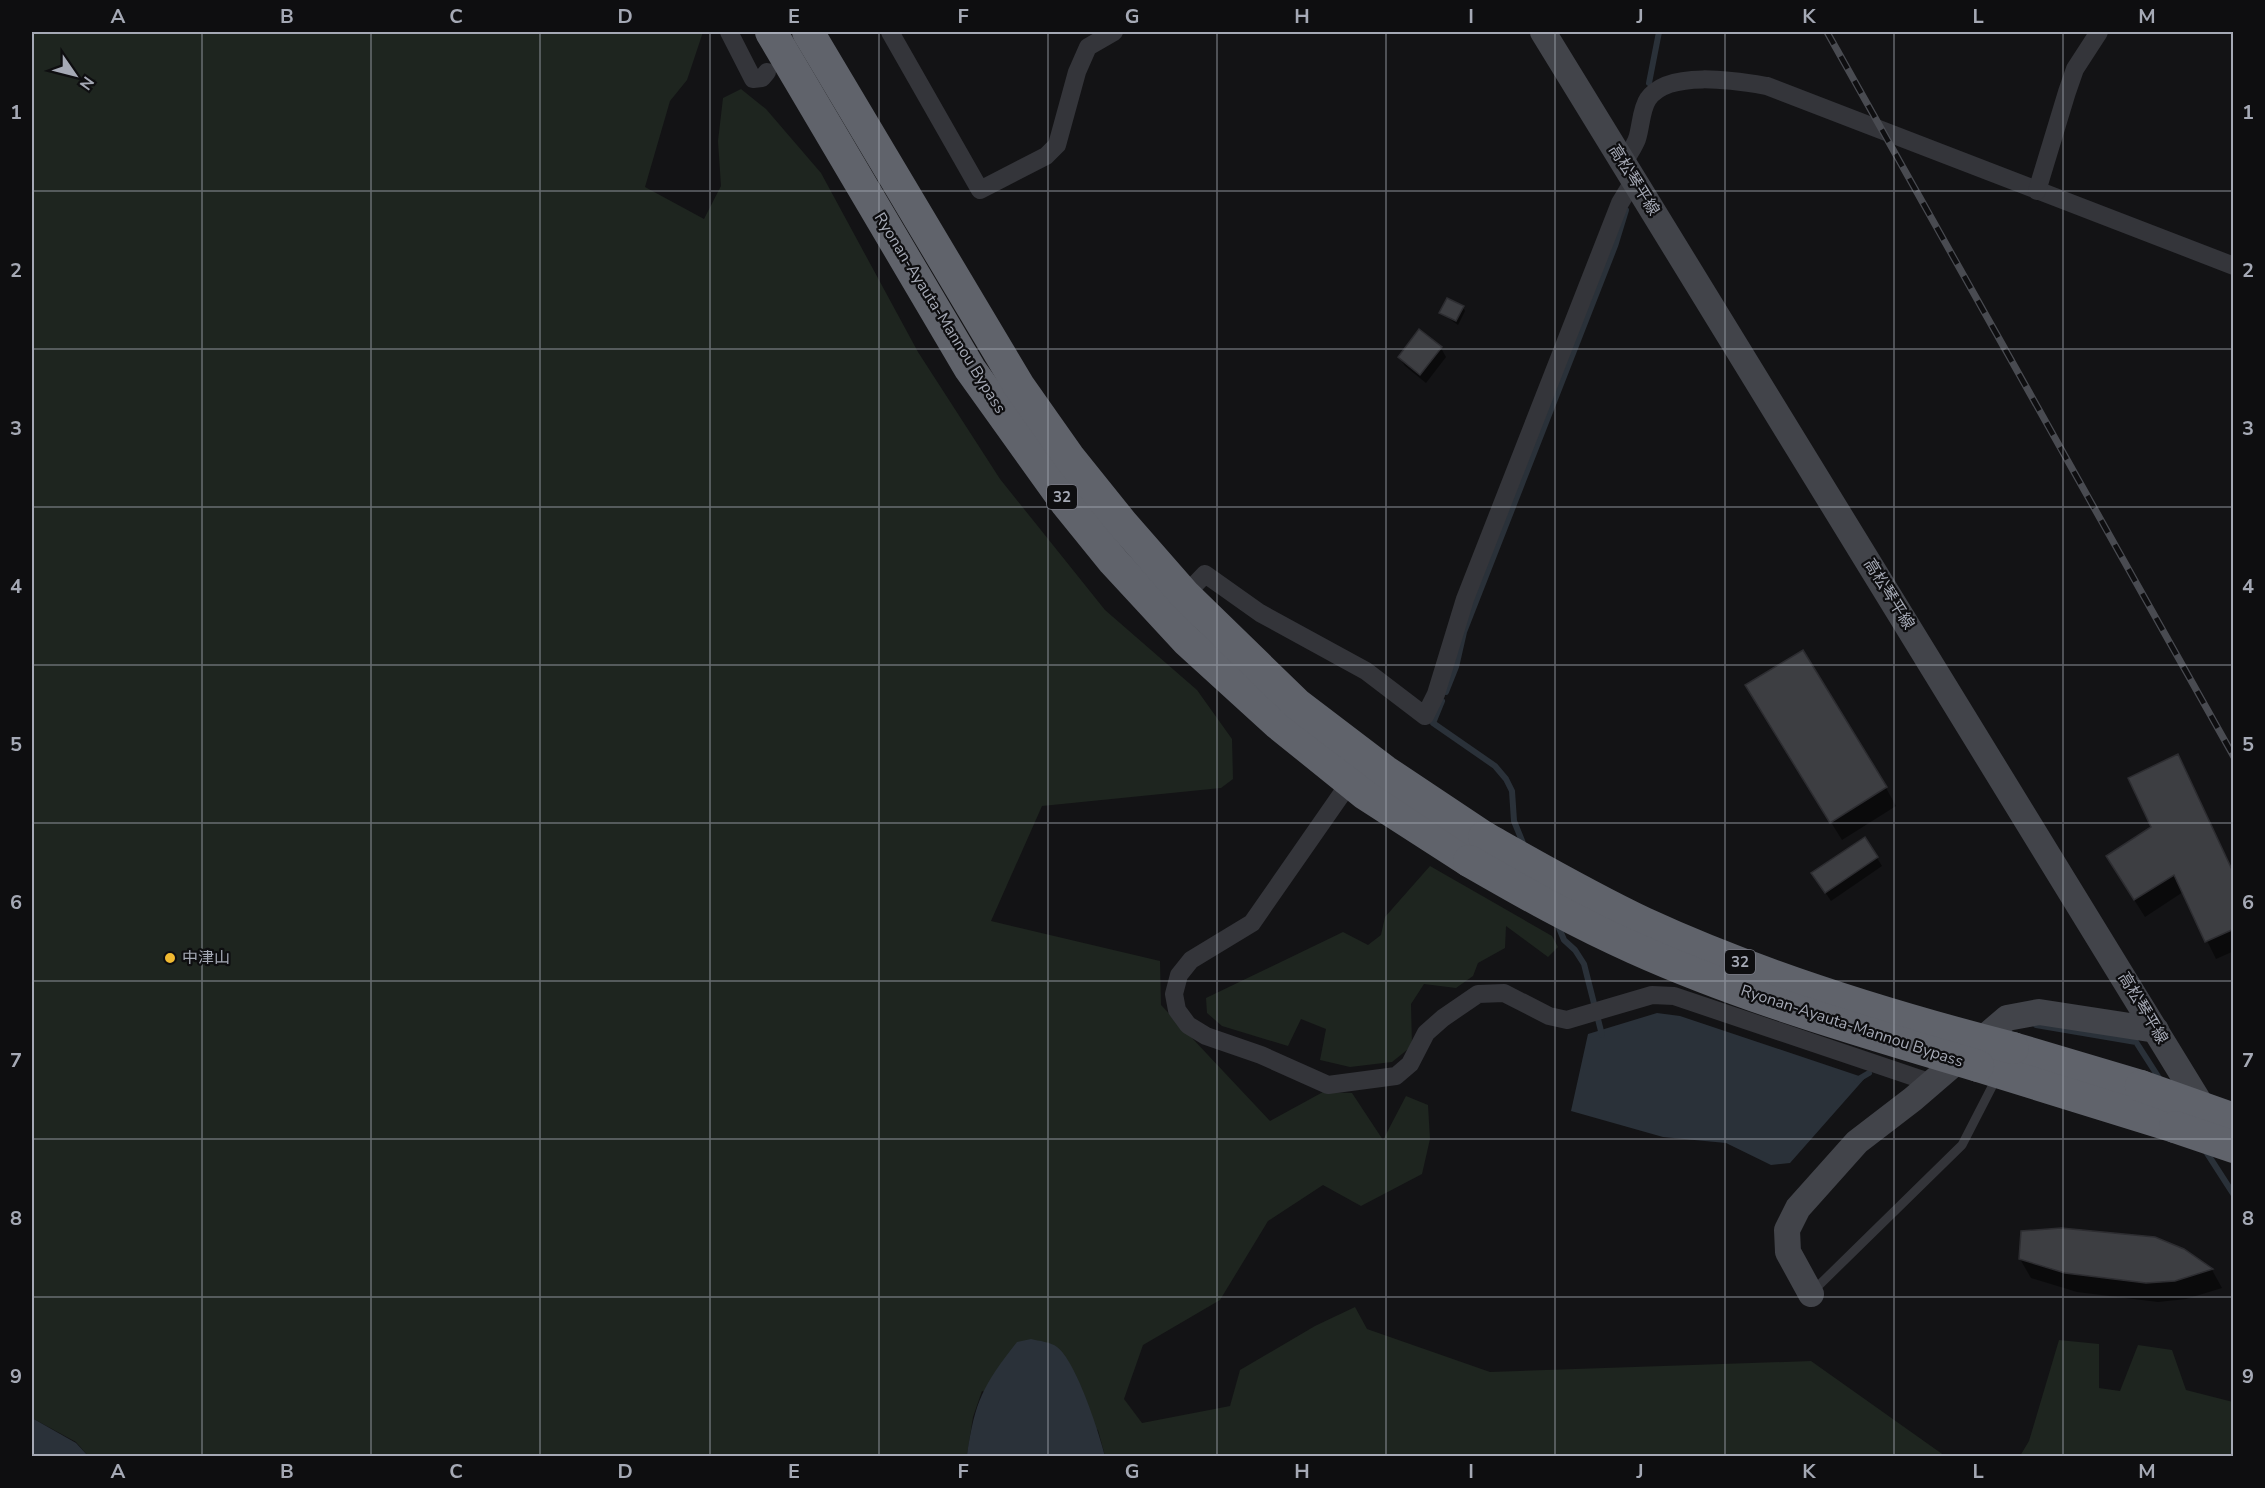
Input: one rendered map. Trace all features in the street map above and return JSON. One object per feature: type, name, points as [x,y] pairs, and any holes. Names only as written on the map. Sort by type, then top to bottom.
[{"type":"highway","name":"Ryonan-Ayauta-Mannou Bypass","points":[[771,32],[970,369],[1066,503],[1113,561],[1187,640],[1277,723],[1350,782],[1476,849],[1732,959],[1827,993],[1948,1031],[1997,1062],[2234,1147]]},
{"type":"highway","name":"Ryonan-Ayauta-Mannou Bypass","points":[[808,32],[1019,386],[1076,465],[1185,595],[1297,704],[1385,771],[1476,849]]},
{"type":"highway","name":"Ryonan-Ayauta-Mannou Bypass","points":[[1997,1062],[2141,1086],[2234,1119]]},
{"type":"main road","name":"高松琴平線","points":[[1543,32],[2234,1158]]},
{"type":"main road","points":[[1811,1294],[1788,1252],[1787,1230],[1797,1208],[1857,1142],[1932,1083],[2007,1018],[2039,1012],[2156,1030]]},
{"type":"street","points":[[729,32],[753,79],[762,78],[767,72]]},
{"type":"street","points":[[890,32],[980,190],[1046,156],[1057,144],[1077,72],[1088,47],[1114,32]]},
{"type":"street","points":[[2037,191],[2075,69],[2099,32]]},
{"type":"street","points":[[1185,595],[1205,574],[1260,613],[1366,672],[1425,716],[1436,694],[1464,599],[1620,203],[1647,99],[1659,90],[1687,79],[1726,80],[1767,86],[2234,266]]},
{"type":"street","points":[[1350,782],[1252,923],[1191,960],[1179,975],[1174,994],[1177,1010],[1188,1025],[1206,1036],[1261,1055],[1328,1085],[1396,1076],[1410,1064],[1426,1033],[1443,1018],[1478,994],[1504,993],[1549,1016],[1567,1020],[1652,995],[1674,996],[1932,1083]]},
{"type":"lane","points":[[1811,1294],[1962,1145],[1997,1062]]},
{"type":"shaded area","points":[[32,32],[703,32],[687,80],[670,101],[645,187],[704,219],[721,186],[718,141],[723,98],[741,89],[766,109],[821,173],[918,352],[1000,479],[1105,610],[1197,690],[1232,739],[1233,779],[1221,788],[1042,806],[991,921],[1160,961],[1161,1005],[1270,1121],[1323,1092],[1352,1093],[1383,1140],[1406,1096],[1428,1105],[1430,1139],[1422,1174],[1361,1206],[1323,1185],[1268,1221],[1220,1300],[1143,1345],[1124,1399],[1142,1423],[1230,1406],[1240,1370],[1315,1326],[1355,1307],[1367,1329],[1490,1372],[1811,1361],[1945,1456],[1105,1456],[1098,1430],[982,1391],[973,1417],[967,1455],[970,1456],[88,1456],[76,1442],[32,1418]]},
{"type":"shaded area","points":[[1430,866],[1552,936],[1558,947],[1548,957],[1506,926],[1505,948],[1478,963],[1473,976],[1456,988],[1424,984],[1411,1004],[1412,1046],[1392,1062],[1350,1067],[1320,1060],[1326,1029],[1301,1019],[1288,1046],[1222,1026],[1207,1013],[1206,998],[1343,932],[1368,945],[1381,935],[1385,917]]},
{"type":"shaded area","points":[[1657,1013],[1680,1016],[1865,1078],[1790,1163],[1771,1165],[1726,1143],[1663,1137],[1571,1111],[1588,1034]]},
{"type":"shaded area","points":[[1031,1339],[1057,1347],[1072,1367],[1086,1398],[1105,1456],[967,1455],[977,1407],[988,1382],[1017,1342]]},
{"type":"shaded area","points":[[2059,1340],[2099,1344],[2099,1388],[2120,1391],[2138,1345],[2172,1350],[2186,1390],[2233,1402],[2233,1456],[2020,1456],[2029,1441]]},
{"type":"shaded area","points":[[32,1418],[76,1443],[88,1456],[32,1456]]},
{"type":"building","points":[[1447,298],[1464,306],[1456,321],[1439,313]]},
{"type":"building","points":[[1419,329],[1442,347],[1420,375],[1398,357]]},
{"type":"building","points":[[1803,650],[1887,787],[1830,823],[1745,685]]},
{"type":"building","points":[[2178,754],[2234,874],[2234,929],[2205,942],[2174,875],[2134,900],[2106,856],[2151,827],[2128,778]]},
{"type":"building","points":[[1865,837],[1878,857],[1825,893],[1811,873]]},
{"type":"building","points":[[2061,1228],[2155,1237],[2184,1249],[2213,1269],[2175,1281],[2146,1283],[2065,1273],[2019,1259],[2021,1231]]},
{"type":"waterway","points":[[1649,83],[1659,32]]},
{"type":"waterway","points":[[1446,692],[1456,667],[1464,632],[1615,246],[1626,210]]},
{"type":"waterway","points":[[1442,701],[1433,723],[1495,766],[1506,779],[1512,791],[1514,821],[1525,848]]},
{"type":"waterway","points":[[1557,923],[1564,940],[1575,950],[1584,964],[1602,1035]]},
{"type":"waterway","points":[[2036,1025],[2136,1042],[2161,1081]]},
{"type":"waterway","points":[[1857,1080],[1869,1073]]},
{"type":"waterway","points":[[2205,1150],[2234,1195]]},
{"type":"railway","points":[[1827,32],[2234,757]]},
{"type":"place","name":"中津山","points":[[170,958]]}]
